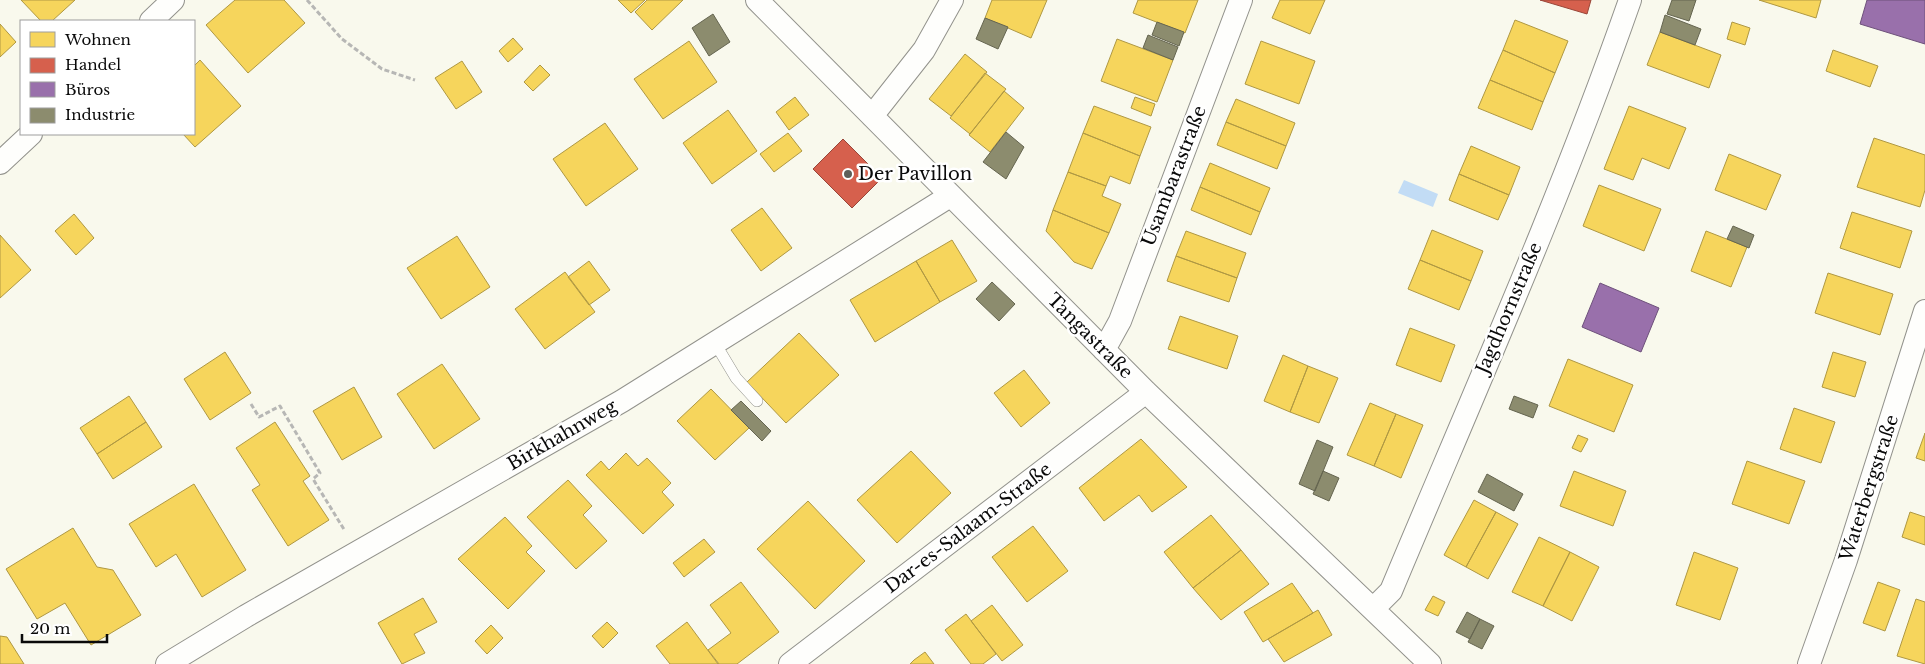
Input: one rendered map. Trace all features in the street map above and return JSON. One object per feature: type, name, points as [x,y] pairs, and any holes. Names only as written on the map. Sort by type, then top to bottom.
[{"type":"street","points":[[152,20],[174,0]]},
{"type":"street","name":"Tangastraße","points":[[757,0],[1146,392],[1430,664]]},
{"type":"street","points":[[872,116],[924,50],[952,0]]},
{"type":"street","name":"Usambarastraße","points":[[1104,350],[1120,321],[1241,0]]},
{"type":"street","name":"Jagdhornstraße","points":[[1373,609],[1391,591],[1395,582],[1554,201],[1604,74],[1630,0]]},
{"type":"street","points":[[0,163],[30,135]]},
{"type":"street","name":"Birkhahnweg","points":[[167,664],[622,401],[950,196]]},
{"type":"street","name":"Waterbergstraße","points":[[1809,664],[1918,357],[1925,312]]},
{"type":"street","name":"Dar-es-Salaam-Straße","points":[[790,664],[1146,392]]},
{"type":"lane","points":[[715,343],[736,378],[757,401]]},
{"type":"path","points":[[307,0],[342,40],[382,69],[415,80]]},
{"type":"path","points":[[251,404],[259,417],[280,406],[320,473],[313,479],[358,552]]},
{"type":"water","points":[[1404,180],[1438,194],[1433,207],[1398,193]]},
{"type":"building: Wohnen","points":[[21,0],[75,0],[53,20],[40,20]]},
{"type":"building: Wohnen","points":[[235,0],[284,0],[305,23],[248,73],[206,25]]},
{"type":"building: Wohnen","points":[[618,0],[645,0],[631,13]]},
{"type":"building: Wohnen","points":[[647,0],[683,0],[652,30],[635,12]]},
{"type":"building: Wohnen","points":[[992,0],[1047,0],[1031,38],[985,18]]},
{"type":"building: Wohnen","points":[[1138,0],[1198,0],[1185,33],[1133,13]]},
{"type":"building: Wohnen","points":[[1280,0],[1325,0],[1310,34],[1272,18]]},
{"type":"building: Wohnen","points":[[1759,0],[1821,0],[1816,18]]},
{"type":"building: Wohnen","points":[[1515,20],[1568,41],[1555,73],[1503,50]]},
{"type":"building: Wohnen","points":[[1732,22],[1750,28],[1745,45],[1727,39]]},
{"type":"building: Wohnen","points":[[0,24],[16,42],[0,57]]},
{"type":"building: Wohnen","points":[[1660,32],[1721,55],[1709,88],[1647,65]]},
{"type":"building: Wohnen","points":[[513,38],[523,49],[508,62],[499,51]]},
{"type":"building: Wohnen","points":[[1117,39],[1173,60],[1157,102],[1101,81]]},
{"type":"building: Wohnen","points":[[689,41],[717,82],[663,119],[634,79]]},
{"type":"building: Wohnen","points":[[1261,41],[1315,61],[1299,104],[1245,84]]},
{"type":"building: Wohnen","points":[[1503,50],[1555,73],[1543,102],[1490,80]]},
{"type":"building: Wohnen","points":[[1833,50],[1878,66],[1870,87],[1826,71]]},
{"type":"building: Wohnen","points":[[965,54],[987,72],[951,116],[929,99]]},
{"type":"building: Wohnen","points":[[200,60],[241,106],[195,147],[184,135],[195,135],[195,65]]},
{"type":"building: Wohnen","points":[[462,61],[482,92],[456,109],[435,78]]},
{"type":"building: Wohnen","points":[[540,65],[550,75],[533,91],[524,82]]},
{"type":"building: Wohnen","points":[[985,73],[1006,89],[970,134],[950,118]]},
{"type":"building: Wohnen","points":[[1490,80],[1543,102],[1532,130],[1478,108]]},
{"type":"building: Wohnen","points":[[1004,91],[1024,108],[990,152],[969,135]]},
{"type":"building: Wohnen","points":[[795,97],[809,115],[789,130],[776,112]]},
{"type":"building: Wohnen","points":[[1135,97],[1155,104],[1151,116],[1131,108]]},
{"type":"building: Wohnen","points":[[1236,99],[1295,123],[1286,146],[1226,122]]},
{"type":"building: Wohnen","points":[[1094,106],[1151,127],[1140,156],[1083,133]]},
{"type":"building: Wohnen","points":[[1629,106],[1686,128],[1669,169],[1642,158],[1633,180],[1604,169]]},
{"type":"building: Wohnen","points":[[728,110],[757,151],[712,184],[683,143]]},
{"type":"building: Wohnen","points":[[1226,122],[1286,146],[1277,169],[1217,145]]},
{"type":"building: Wohnen","points":[[605,123],[638,169],[586,206],[553,159]]},
{"type":"building: Wohnen","points":[[788,133],[802,151],[774,172],[760,154]]},
{"type":"building: Wohnen","points":[[1083,133],[1140,156],[1130,184],[1110,176],[1106,186],[1068,172]]},
{"type":"building: Wohnen","points":[[1874,138],[1925,155],[1925,190],[1920,207],[1857,187]]},
{"type":"building: Wohnen","points":[[1471,146],[1520,167],[1509,195],[1459,174]]},
{"type":"building: Wohnen","points":[[1729,154],[1781,175],[1766,210],[1715,190]]},
{"type":"building: Wohnen","points":[[1210,163],[1270,188],[1260,212],[1200,187]]},
{"type":"building: Wohnen","points":[[1068,172],[1106,186],[1102,196],[1121,204],[1109,233],[1053,210]]},
{"type":"building: Wohnen","points":[[1459,174],[1509,195],[1498,220],[1449,200]]},
{"type":"building: Wohnen","points":[[1599,185],[1661,209],[1644,251],[1583,226]]},
{"type":"building: Wohnen","points":[[1200,187],[1260,212],[1251,235],[1191,210]]},
{"type":"building: Wohnen","points":[[762,208],[792,248],[761,271],[731,230]]},
{"type":"building: Wohnen","points":[[1053,210],[1109,233],[1092,269],[1074,262],[1046,231]]},
{"type":"building: Wohnen","points":[[1852,212],[1912,231],[1900,268],[1840,248]]},
{"type":"building: Wohnen","points":[[74,214],[94,238],[76,255],[55,231]]},
{"type":"building: Wohnen","points":[[1432,230],[1483,251],[1471,281],[1420,260]]},
{"type":"building: Wohnen","points":[[1186,231],[1246,253],[1237,278],[1176,256]]},
{"type":"building: Wohnen","points":[[1706,231],[1747,247],[1731,287],[1691,271]]},
{"type":"building: Wohnen","points":[[0,235],[31,270],[0,298]]},
{"type":"building: Wohnen","points":[[457,236],[490,287],[441,319],[407,268]]},
{"type":"building: Wohnen","points":[[952,240],[977,281],[940,302],[916,261]]},
{"type":"building: Wohnen","points":[[1176,256],[1237,278],[1229,302],[1167,281]]},
{"type":"building: Wohnen","points":[[1420,260],[1471,281],[1459,310],[1408,289]]},
{"type":"building: Wohnen","points":[[589,261],[610,290],[589,305],[568,277]]},
{"type":"building: Wohnen","points":[[916,261],[940,302],[875,342],[850,300]]},
{"type":"building: Wohnen","points":[[565,272],[595,312],[545,349],[515,309]]},
{"type":"building: Wohnen","points":[[1828,273],[1893,294],[1880,335],[1815,313]]},
{"type":"building: Wohnen","points":[[1180,316],[1238,336],[1227,369],[1168,349]]},
{"type":"building: Wohnen","points":[[1410,328],[1455,345],[1441,382],[1396,365]]},
{"type":"building: Wohnen","points":[[799,333],[839,375],[786,423],[747,382]]},
{"type":"building: Wohnen","points":[[225,352],[251,393],[210,420],[184,379]]},
{"type":"building: Wohnen","points":[[1833,352],[1866,362],[1855,397],[1822,387]]},
{"type":"building: Wohnen","points":[[1283,355],[1308,366],[1290,412],[1264,401]]},
{"type":"building: Wohnen","points":[[1568,359],[1633,385],[1614,432],[1549,406]]},
{"type":"building: Wohnen","points":[[442,364],[480,419],[434,449],[397,394]]},
{"type":"building: Wohnen","points":[[1308,366],[1338,378],[1319,423],[1290,412]]},
{"type":"building: Wohnen","points":[[1024,370],[1050,403],[1021,427],[994,393]]},
{"type":"building: Wohnen","points":[[354,387],[382,437],[342,460],[313,411]]},
{"type":"building: Wohnen","points":[[711,389],[749,428],[715,460],[677,421]]},
{"type":"building: Wohnen","points":[[129,396],[146,422],[97,454],[80,428]]},
{"type":"building: Wohnen","points":[[1370,403],[1396,414],[1374,466],[1347,455]]},
{"type":"building: Wohnen","points":[[1794,408],[1835,422],[1821,463],[1780,449]]},
{"type":"building: Wohnen","points":[[1396,414],[1423,425],[1401,478],[1374,466]]},
{"type":"building: Wohnen","points":[[146,422],[162,447],[113,479],[97,454]]},
{"type":"building: Wohnen","points":[[275,422],[310,476],[303,481],[329,520],[288,546],[252,490],[260,485],[236,448]]},
{"type":"building: Wohnen","points":[[1925,433],[1925,461],[1916,458]]},
{"type":"building: Wohnen","points":[[1578,435],[1588,439],[1581,452],[1572,448]]},
{"type":"building: Wohnen","points":[[1141,439],[1187,487],[1152,512],[1139,495],[1104,521],[1079,488]]},
{"type":"building: Wohnen","points":[[911,451],[951,493],[897,543],[857,500]]},
{"type":"building: Wohnen","points":[[626,453],[638,466],[647,458],[671,483],[662,492],[674,505],[643,534],[586,475],[601,461],[609,470]]},
{"type":"building: Wohnen","points":[[1747,461],[1805,481],[1789,524],[1732,504]]},
{"type":"building: Wohnen","points":[[1574,471],[1626,491],[1613,526],[1560,506]]},
{"type":"building: Wohnen","points":[[568,480],[592,506],[583,515],[607,541],[576,569],[527,517]]},
{"type":"building: Wohnen","points":[[194,484],[246,570],[202,597],[176,554],[156,567],[129,524]]},
{"type":"building: Wohnen","points":[[1474,500],[1496,512],[1466,567],[1444,555]]},
{"type":"building: Wohnen","points":[[808,501],[865,561],[815,609],[757,549]]},
{"type":"building: Wohnen","points":[[1496,512],[1518,524],[1488,579],[1466,567]]},
{"type":"building: Wohnen","points":[[1910,512],[1925,517],[1925,545],[1902,537]]},
{"type":"building: Wohnen","points":[[1211,515],[1241,550],[1193,588],[1164,552]]},
{"type":"building: Wohnen","points":[[505,517],[532,546],[526,552],[545,571],[508,609],[458,559]]},
{"type":"building: Wohnen","points":[[1033,526],[1068,571],[1027,602],[992,557]]},
{"type":"building: Wohnen","points":[[73,528],[97,567],[113,570],[141,615],[91,645],[65,603],[37,619],[6,569]]},
{"type":"building: Wohnen","points":[[1539,537],[1570,552],[1543,606],[1512,592]]},
{"type":"building: Wohnen","points":[[704,539],[715,552],[684,577],[673,563]]},
{"type":"building: Wohnen","points":[[1241,550],[1269,584],[1221,620],[1193,588]]},
{"type":"building: Wohnen","points":[[1570,552],[1599,567],[1572,621],[1543,606]]},
{"type":"building: Wohnen","points":[[1694,552],[1738,568],[1720,620],[1676,605]]},
{"type":"building: Wohnen","points":[[741,582],[779,632],[737,664],[719,664],[708,650],[731,633],[710,605]]},
{"type":"building: Wohnen","points":[[1878,582],[1900,590],[1885,631],[1863,623]]},
{"type":"building: Wohnen","points":[[1292,583],[1313,613],[1263,642],[1244,612]]},
{"type":"building: Wohnen","points":[[1433,596],[1445,602],[1438,616],[1425,610]]},
{"type":"building: Wohnen","points":[[423,598],[437,622],[414,634],[425,653],[402,664],[378,623]]},
{"type":"building: Wohnen","points":[[1916,599],[1925,602],[1925,664],[1897,656]]},
{"type":"building: Wohnen","points":[[992,605],[1023,645],[1002,661],[971,621]]},
{"type":"building: Wohnen","points":[[1318,610],[1332,635],[1284,662],[1268,639]]},
{"type":"building: Wohnen","points":[[966,614],[996,654],[983,664],[971,664],[945,630]]},
{"type":"building: Wohnen","points":[[607,622],[618,633],[603,648],[592,636]]},
{"type":"building: Wohnen","points":[[687,622],[718,664],[670,664],[656,646]]},
{"type":"building: Wohnen","points":[[491,625],[503,638],[487,654],[475,641]]},
{"type":"building: Wohnen","points":[[0,636],[7,637],[24,664],[0,664]]},
{"type":"building: Wohnen","points":[[925,652],[934,664],[910,664],[914,660]]},
{"type":"building: Handel","points":[[1540,0],[1591,0],[1587,14]]},
{"type":"building: Handel","name":"Der Pavillon","points":[[843,139],[882,178],[852,208],[813,169]]},
{"type":"building: Büros","points":[[1867,0],[1925,0],[1925,44],[1860,24]]},
{"type":"building: Büros","points":[[1600,283],[1659,308],[1641,352],[1582,327]]},
{"type":"building: Industrie","points":[[1672,0],[1696,0],[1689,21],[1667,14]]},
{"type":"building: Industrie","points":[[713,14],[730,42],[709,56],[692,28]]},
{"type":"building: Industrie","points":[[1665,15],[1701,29],[1695,45],[1660,32]]},
{"type":"building: Industrie","points":[[985,18],[1008,27],[998,49],[976,39]]},
{"type":"building: Industrie","points":[[1157,22],[1184,32],[1179,46],[1152,35]]},
{"type":"building: Industrie","points":[[1148,35],[1178,47],[1173,60],[1143,48]]},
{"type":"building: Industrie","points":[[1006,132],[1024,147],[1006,179],[983,162]]},
{"type":"building: Industrie","points":[[1733,226],[1754,235],[1749,248],[1727,239]]},
{"type":"building: Industrie","points":[[992,282],[1015,304],[999,321],[976,299]]},
{"type":"building: Industrie","points":[[1514,396],[1538,405],[1533,418],[1509,409]]},
{"type":"building: Industrie","points":[[741,401],[771,431],[762,441],[731,410]]},
{"type":"building: Industrie","points":[[1317,440],[1333,447],[1315,491],[1299,484]]},
{"type":"building: Industrie","points":[[1323,471],[1339,478],[1329,501],[1313,494]]},
{"type":"building: Industrie","points":[[1487,474],[1523,494],[1514,511],[1478,492]]},
{"type":"building: Industrie","points":[[1467,612],[1480,619],[1470,639],[1456,632]]},
{"type":"building: Industrie","points":[[1480,619],[1494,626],[1482,649],[1468,642]]},
{"type":"place","name":"Der Pavillon","points":[[848,174]]}]
